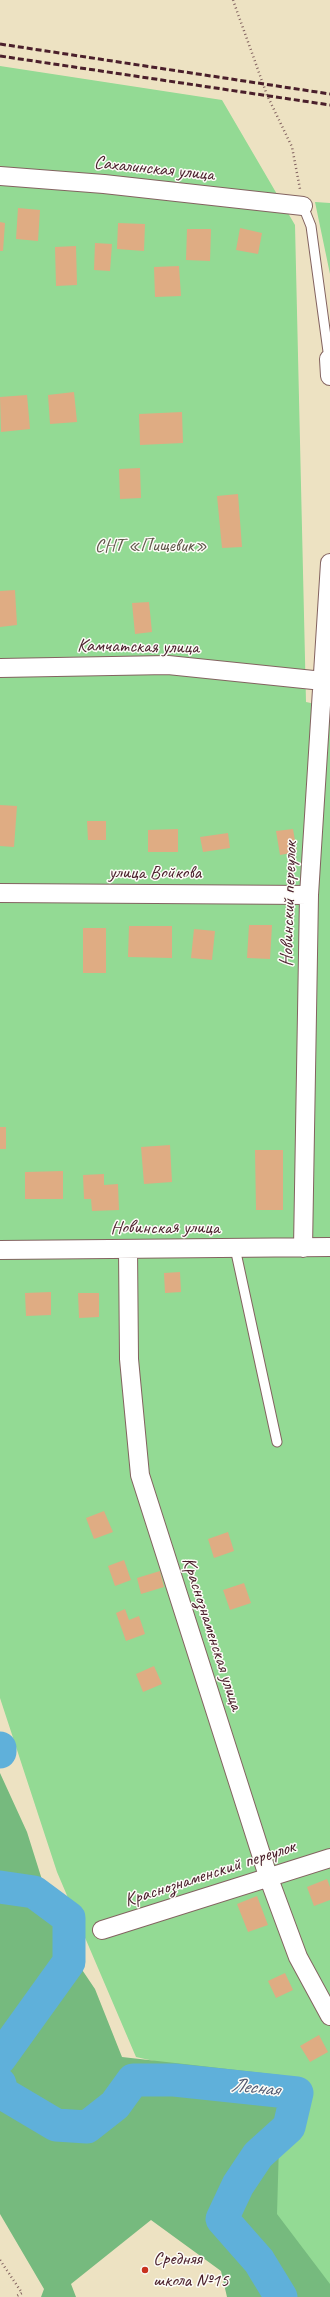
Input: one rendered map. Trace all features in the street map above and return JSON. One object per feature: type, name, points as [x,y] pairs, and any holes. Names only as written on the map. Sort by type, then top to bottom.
[{"type":"street","name":"Сахалинская улица","points":[[0,176],[104,184],[303,206]]},
{"type":"street","name":"Новинский переулок","points":[[302,1248],[309,895],[330,563]]},
{"type":"street","name":"Камчатская улица","points":[[0,668],[168,665],[323,682]]},
{"type":"street","name":"улица Войкова","points":[[0,893],[309,895]]},
{"type":"street","name":"Новинская улица","points":[[0,1250],[330,1247]]},
{"type":"street","name":"Краснознаменская улица","points":[[128,1249],[129,1359],[140,1475],[268,1876],[298,1956],[330,2016]]},
{"type":"street","name":"Краснознаменский переулок","points":[[102,1930],[268,1876],[330,1858]]},
{"type":"lane","points":[[303,206],[312,226],[330,365]]},
{"type":"lane","points":[[235,1248],[277,1442]]},
{"type":"path","points":[[233,0],[267,95],[292,147],[303,206]]},
{"type":"path","points":[[0,2260],[22,2293],[15,2297]]},
{"type":"green space","name":"СНТ «Пищевик»","points":[[0,66],[222,100],[295,225],[306,702],[330,707],[330,2297],[255,2204],[297,2093],[136,2057],[57,1872],[0,1698]]},
{"type":"green space","points":[[315,202],[330,203],[330,274]]},
{"type":"green space","points":[[0,1773],[27,1832],[60,1937],[95,1989],[122,2057],[281,2075],[277,2214],[330,2284],[330,2297],[227,2297],[221,2271],[151,2220],[71,2284],[76,2297],[41,2297],[44,2289],[0,2214]]},
{"type":"building","points":[[18,208],[40,210],[38,241],[16,239]]},
{"type":"building","points":[[0,222],[5,223],[3,251],[0,251]]},
{"type":"building","points":[[118,223],[145,224],[144,251],[117,249]]},
{"type":"building","points":[[240,228],[262,233],[258,254],[236,250]]},
{"type":"building","points":[[187,229],[211,229],[210,261],[186,260]]},
{"type":"building","points":[[95,243],[112,244],[110,271],[94,270]]},
{"type":"building","points":[[76,246],[77,285],[56,286],[55,247]]},
{"type":"building","points":[[179,266],[181,296],[155,297],[154,267]]},
{"type":"building","points":[[74,392],[77,422],[50,424],[48,395]]},
{"type":"building","points":[[27,395],[30,429],[1,432],[0,397]]},
{"type":"building","points":[[182,412],[183,443],[140,445],[139,414]]},
{"type":"building","points":[[140,468],[141,498],[120,499],[119,469]]},
{"type":"building","points":[[238,494],[242,547],[222,548],[217,496]]},
{"type":"building","points":[[15,590],[17,625],[0,627],[0,591]]},
{"type":"building","points":[[149,602],[152,632],[135,634],[132,603]]},
{"type":"building","points":[[0,805],[17,806],[14,847],[0,846]]},
{"type":"building","points":[[87,821],[106,821],[106,840],[88,840]]},
{"type":"building","points":[[178,829],[178,852],[148,852],[148,830]]},
{"type":"building","points":[[293,829],[297,852],[280,855],[276,831]]},
{"type":"building","points":[[228,833],[230,848],[203,852],[200,837]]},
{"type":"building","points":[[249,925],[272,925],[270,959],[247,958]]},
{"type":"building","points":[[129,926],[172,926],[172,958],[128,957]]},
{"type":"building","points":[[83,928],[106,928],[106,973],[83,973]]},
{"type":"building","points":[[194,929],[215,931],[212,960],[191,958]]},
{"type":"building","points":[[0,1127],[6,1127],[6,1149],[0,1149]]},
{"type":"building","points":[[170,1145],[172,1182],[144,1184],[141,1147]]},
{"type":"building","points":[[255,1150],[283,1150],[283,1210],[256,1210]]},
{"type":"building","points":[[63,1171],[63,1199],[25,1199],[25,1172]]},
{"type":"building","points":[[104,1174],[104,1185],[118,1184],[119,1210],[92,1211],[91,1199],[84,1199],[83,1175]]},
{"type":"building","points":[[180,1272],[181,1292],[165,1293],[164,1273]]},
{"type":"building","points":[[51,1292],[51,1315],[26,1316],[25,1293]]},
{"type":"building","points":[[78,1293],[99,1293],[99,1317],[79,1318]]},
{"type":"building","points":[[104,1511],[113,1532],[94,1539],[86,1518]]},
{"type":"building","points":[[228,1532],[234,1551],[214,1558],[208,1539]]},
{"type":"building","points":[[124,1560],[131,1580],[115,1586],[108,1566]]},
{"type":"building","points":[[160,1571],[164,1587],[141,1594],[137,1578]]},
{"type":"building","points":[[244,1583],[251,1603],[230,1610],[223,1590]]},
{"type":"building","points":[[125,1609],[129,1620],[139,1616],[145,1634],[126,1641],[116,1613]]},
{"type":"building","points":[[154,1666],[162,1684],[143,1692],[136,1674]]},
{"type":"building","points":[[327,1879],[330,1887],[330,1900],[314,1906],[307,1887]]},
{"type":"building","points":[[257,1896],[268,1925],[248,1932],[237,1904]]},
{"type":"building","points":[[285,1973],[293,1990],[276,1998],[268,1981]]},
{"type":"building","points":[[319,2035],[328,2052],[310,2062],[300,2046]]},
{"type":"waterway","name":"Лесная","points":[[0,1887],[34,1892],[69,1918],[69,1962],[0,2058]]},
{"type":"waterway","name":"Лесная","points":[[0,2084],[2,2093],[56,2125],[87,2127],[115,2105],[133,2080],[174,2080],[297,2093],[289,2127],[258,2155],[238,2185],[222,2219],[259,2261],[281,2297]]},
{"type":"railway","points":[[0,44],[330,94]]},
{"type":"railway","points":[[0,56],[330,105]]},
{"type":"place","name":"Средняя школа №15","points":[[145,2270]]}]
